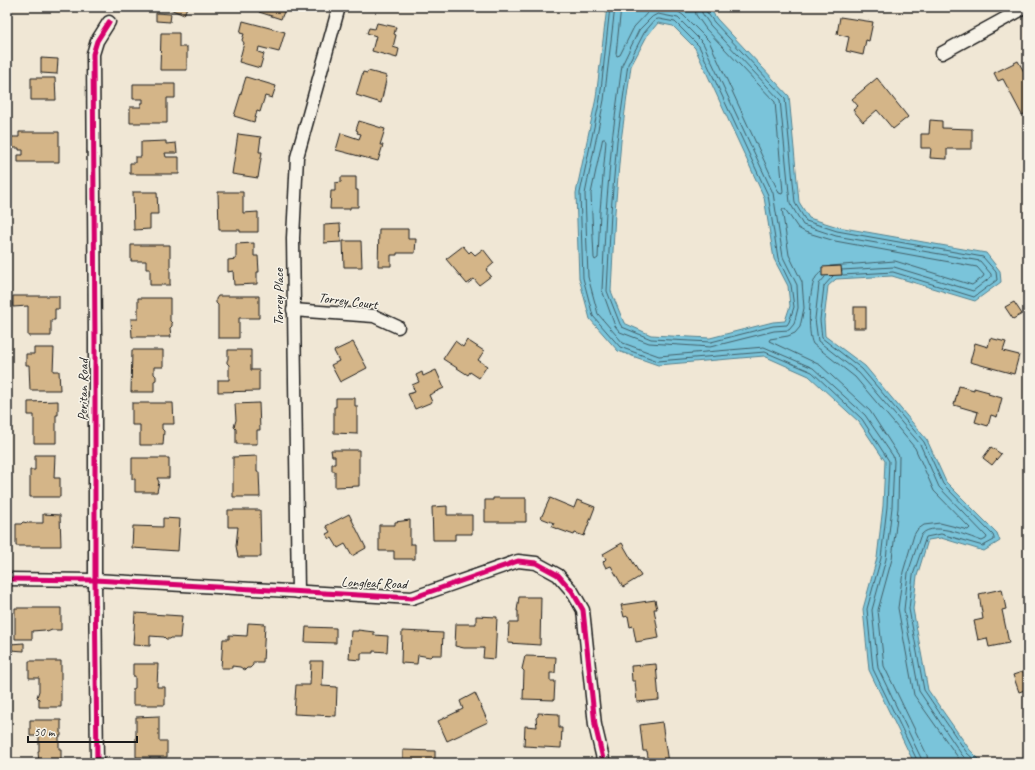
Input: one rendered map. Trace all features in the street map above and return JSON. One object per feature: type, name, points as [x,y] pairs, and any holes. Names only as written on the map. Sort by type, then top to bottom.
[{"type":"street","name":"Torrey Place","points":[[298,592],[293,238],[298,157],[339,7]]},
{"type":"street","points":[[942,53],[1026,7]]},
{"type":"street","name":"Peritan Road","points":[[97,763],[93,54],[97,41],[109,22]]},
{"type":"street","name":"Torrey Court","points":[[293,310],[374,316],[398,327]]},
{"type":"street","name":"Longleaf Road","points":[[7,579],[95,580],[412,598],[518,561],[536,564],[558,575],[572,591],[582,610],[595,725],[604,763]]},
{"type":"water","points":[[607,7],[709,7],[717,19],[789,96],[799,202],[809,218],[838,227],[986,253],[1000,271],[1001,282],[975,301],[892,276],[836,279],[828,286],[824,320],[825,336],[865,366],[927,440],[946,482],[997,533],[1000,541],[984,551],[941,538],[928,540],[917,576],[913,609],[928,690],[970,750],[983,763],[914,763],[869,670],[863,609],[877,558],[883,506],[885,461],[859,422],[809,376],[764,356],[658,365],[618,351],[590,319],[579,278],[576,193],[596,98]],"holes":[[[658,23],[673,26],[695,48],[764,197],[774,259],[788,286],[790,306],[785,321],[773,322],[710,338],[651,335],[624,323],[611,291],[615,212],[621,141],[631,66],[647,36]]]},
{"type":"building","points":[[187,7],[184,15],[168,8]]},
{"type":"building","points":[[260,7],[286,7],[281,19],[259,12]]},
{"type":"building","points":[[156,13],[171,14],[170,22],[156,21]]},
{"type":"building","points":[[840,17],[873,22],[869,41],[866,40],[863,55],[846,51],[849,37],[837,34]]},
{"type":"building","points":[[243,21],[285,32],[279,52],[259,47],[258,52],[264,54],[260,68],[239,62],[244,43],[242,40],[244,34],[240,33]]},
{"type":"building","points":[[377,23],[396,27],[393,47],[399,49],[397,58],[372,51],[376,36],[367,33],[369,28],[375,29]]},
{"type":"building","points":[[161,33],[179,33],[179,47],[187,47],[187,70],[160,70]]},
{"type":"building","points":[[41,58],[58,59],[57,74],[41,73]]},
{"type":"building","points":[[1018,61],[1028,79],[1028,112],[1022,115],[1003,79],[998,81],[994,73]]},
{"type":"building","points":[[368,71],[387,76],[381,103],[356,95],[363,72],[367,73]]},
{"type":"building","points":[[246,77],[276,86],[272,98],[265,96],[260,112],[257,111],[254,122],[234,116]]},
{"type":"building","points":[[31,78],[55,78],[56,100],[31,100]]},
{"type":"building","points":[[877,78],[908,117],[893,129],[877,110],[863,122],[853,110],[858,106],[852,99]]},
{"type":"building","points":[[133,84],[175,84],[175,98],[167,98],[167,123],[130,123],[130,107],[141,107],[141,103],[143,103],[143,99],[133,99]]},
{"type":"building","points":[[930,120],[942,121],[942,128],[972,129],[972,149],[947,149],[947,159],[930,158],[931,148],[921,148],[921,134],[929,134]]},
{"type":"building","points":[[359,121],[385,129],[380,145],[383,145],[378,161],[336,150],[341,133],[359,139],[361,134],[357,133],[358,131],[356,130]]},
{"type":"building","points":[[19,132],[59,132],[59,162],[18,162],[18,155],[23,155],[23,150],[19,150],[19,148],[11,148],[11,137],[19,137]]},
{"type":"building","points":[[238,134],[261,137],[259,152],[262,152],[258,178],[232,174]]},
{"type":"building","points":[[166,141],[166,144],[176,143],[177,153],[165,153],[166,157],[179,157],[179,174],[130,174],[130,163],[135,163],[135,157],[141,157],[141,142]]},
{"type":"building","points":[[341,177],[356,177],[358,207],[350,207],[350,209],[330,209],[331,191],[335,191],[335,183],[341,182]]},
{"type":"building","points":[[133,192],[157,192],[158,214],[150,214],[150,229],[134,230]]},
{"type":"building","points":[[218,192],[243,192],[243,213],[258,212],[258,232],[219,230]]},
{"type":"building","points":[[340,224],[341,242],[324,243],[324,225]]},
{"type":"building","points":[[379,229],[408,229],[408,239],[416,239],[415,253],[397,253],[397,255],[391,255],[391,266],[378,266]]},
{"type":"building","points":[[343,241],[361,241],[362,267],[344,267]]},
{"type":"building","points":[[254,243],[254,256],[258,256],[259,272],[257,272],[257,284],[234,285],[233,271],[228,272],[228,260],[236,259],[236,244]]},
{"type":"building","points":[[131,245],[170,245],[170,285],[150,285],[150,269],[146,269],[146,261],[131,261]]},
{"type":"building","points":[[463,246],[469,253],[471,251],[475,255],[483,249],[494,263],[486,270],[491,276],[479,285],[474,279],[467,284],[446,259]]},
{"type":"building","points":[[841,266],[842,275],[822,276],[822,267]]},
{"type":"building","points":[[13,296],[59,296],[59,309],[55,309],[55,320],[51,320],[51,336],[28,336],[28,306],[13,307]]},
{"type":"building","points":[[218,296],[259,296],[259,318],[239,318],[239,338],[218,338],[218,305],[216,303],[216,299]]},
{"type":"building","points":[[138,298],[170,298],[170,321],[172,323],[170,328],[171,337],[132,337],[131,319],[138,319]]},
{"type":"building","points":[[1014,302],[1022,314],[1013,319],[1005,307]]},
{"type":"building","points":[[854,307],[866,307],[866,328],[854,328]]},
{"type":"building","points":[[990,338],[1006,342],[1003,351],[1019,355],[1014,374],[970,362],[975,343],[988,347]]},
{"type":"building","points":[[467,340],[484,351],[478,360],[487,366],[479,378],[470,372],[468,375],[443,359],[455,341],[463,347]]},
{"type":"building","points":[[353,342],[367,368],[340,382],[331,365],[339,361],[334,351]]},
{"type":"building","points":[[34,348],[54,348],[53,371],[59,371],[60,390],[30,390],[29,365],[26,365],[26,354],[34,354]]},
{"type":"building","points":[[132,350],[163,350],[163,367],[154,367],[156,380],[154,381],[154,392],[131,392]]},
{"type":"building","points":[[228,350],[251,350],[251,370],[259,370],[259,391],[218,392],[218,380],[229,380],[229,365],[227,363]]},
{"type":"building","points":[[436,370],[444,388],[429,395],[432,402],[415,409],[408,394],[415,392],[412,385],[419,382],[416,375],[422,372],[423,376]]},
{"type":"building","points":[[959,386],[989,392],[988,394],[1002,398],[997,417],[991,415],[988,426],[975,422],[978,412],[954,405]]},
{"type":"building","points":[[336,398],[355,398],[355,406],[357,406],[357,434],[334,433],[334,407],[336,407]]},
{"type":"building","points":[[58,401],[58,415],[56,415],[56,443],[34,443],[34,415],[28,415],[28,402]]},
{"type":"building","points":[[132,403],[173,403],[174,424],[162,424],[162,429],[164,431],[163,445],[140,445],[140,425],[132,425]]},
{"type":"building","points":[[259,403],[260,430],[257,430],[257,444],[236,444],[236,429],[234,427],[236,420],[235,404]]},
{"type":"building","points":[[991,447],[1001,454],[992,465],[983,458]]},
{"type":"building","points":[[331,450],[359,450],[359,486],[335,487],[335,471],[332,471],[332,464],[335,464],[335,456],[332,456]]},
{"type":"building","points":[[35,455],[55,455],[54,478],[60,478],[60,497],[30,497],[30,470],[35,470]]},
{"type":"building","points":[[257,456],[260,497],[233,497],[233,457]]},
{"type":"building","points":[[132,458],[169,458],[169,478],[157,478],[159,482],[157,492],[135,492],[135,479],[132,479]]},
{"type":"building","points":[[493,498],[526,498],[526,522],[485,522],[485,500],[493,500]]},
{"type":"building","points":[[550,498],[574,508],[577,500],[595,507],[584,536],[575,533],[574,535],[552,527],[554,523],[541,518]]},
{"type":"building","points":[[447,506],[447,515],[472,515],[472,534],[455,534],[455,540],[433,540],[432,507]]},
{"type":"building","points":[[228,510],[260,510],[261,557],[238,557],[236,546],[238,527],[228,527]]},
{"type":"building","points":[[43,514],[60,515],[61,546],[16,546],[16,524],[21,524],[23,522],[43,523]]},
{"type":"building","points":[[349,514],[366,548],[352,556],[345,544],[338,548],[332,538],[330,539],[326,534],[330,532],[326,526]]},
{"type":"building","points":[[163,518],[180,519],[178,551],[132,548],[133,526],[163,527]]},
{"type":"building","points":[[410,520],[410,544],[415,544],[415,559],[394,559],[394,551],[379,551],[379,525],[395,525],[395,522]]},
{"type":"building","points":[[622,543],[641,576],[623,587],[611,566],[606,568],[603,562],[606,559],[603,554]]},
{"type":"building","points":[[1002,589],[1006,609],[1002,610],[1009,643],[989,647],[987,638],[978,640],[974,621],[983,619],[979,594]]},
{"type":"building","points":[[519,597],[541,597],[540,645],[508,643],[509,623],[518,623],[517,611]]},
{"type":"building","points":[[655,600],[657,609],[654,609],[659,638],[636,642],[633,626],[630,627],[628,616],[624,617],[621,605]]},
{"type":"building","points":[[15,608],[61,608],[61,630],[52,630],[47,632],[45,630],[32,631],[32,639],[15,639]]},
{"type":"building","points":[[135,613],[182,616],[180,638],[166,639],[164,637],[150,636],[150,646],[133,645]]},
{"type":"building","points":[[476,616],[497,617],[495,659],[483,658],[484,648],[464,648],[455,646],[456,624],[476,624]]},
{"type":"building","points":[[248,623],[265,624],[263,662],[253,662],[253,665],[250,668],[245,670],[240,667],[232,666],[232,668],[221,668],[223,639],[229,639],[229,635],[247,636]]},
{"type":"building","points":[[306,627],[336,628],[336,643],[305,642]]},
{"type":"building","points":[[358,630],[374,632],[374,635],[388,636],[387,652],[373,651],[373,653],[361,653],[361,660],[349,659],[351,631]]},
{"type":"building","points":[[402,631],[443,633],[442,655],[432,655],[430,657],[418,655],[417,664],[401,663]]},
{"type":"building","points":[[24,643],[24,651],[11,650],[10,644]]},
{"type":"building","points":[[525,656],[556,657],[555,673],[550,673],[550,681],[555,681],[554,700],[523,699],[524,671],[522,669]]},
{"type":"building","points":[[29,661],[61,661],[61,707],[39,707],[39,699],[37,697],[39,691],[39,678],[29,678]]},
{"type":"building","points":[[311,661],[323,661],[322,686],[337,687],[336,716],[294,714],[296,685],[310,685]]},
{"type":"building","points":[[133,664],[158,664],[157,687],[165,687],[165,705],[133,705],[135,676],[133,676]]},
{"type":"building","points":[[656,664],[659,700],[637,702],[635,681],[632,681],[631,666]]},
{"type":"building","points":[[1028,670],[1028,689],[1019,692],[1013,675]]},
{"type":"building","points":[[475,693],[488,722],[447,741],[438,721],[463,709],[460,701]]},
{"type":"building","points":[[538,713],[559,714],[559,728],[562,728],[561,748],[524,746],[525,726],[537,727],[536,718]]},
{"type":"building","points":[[159,716],[159,741],[167,741],[167,757],[136,757],[136,717]]},
{"type":"building","points":[[30,720],[61,720],[59,749],[61,749],[61,763],[39,763],[39,736],[30,736]]},
{"type":"building","points":[[662,722],[668,763],[649,763],[647,751],[643,751],[640,725]]},
{"type":"building","points":[[403,750],[435,751],[435,762],[437,763],[403,763]]},
{"type":"cycle path","points":[[97,763],[93,54],[97,41],[109,22]]},
{"type":"cycle path","points":[[7,579],[95,580],[412,598],[518,561],[536,563],[558,575],[572,591],[583,610],[595,725],[604,763]]}]
